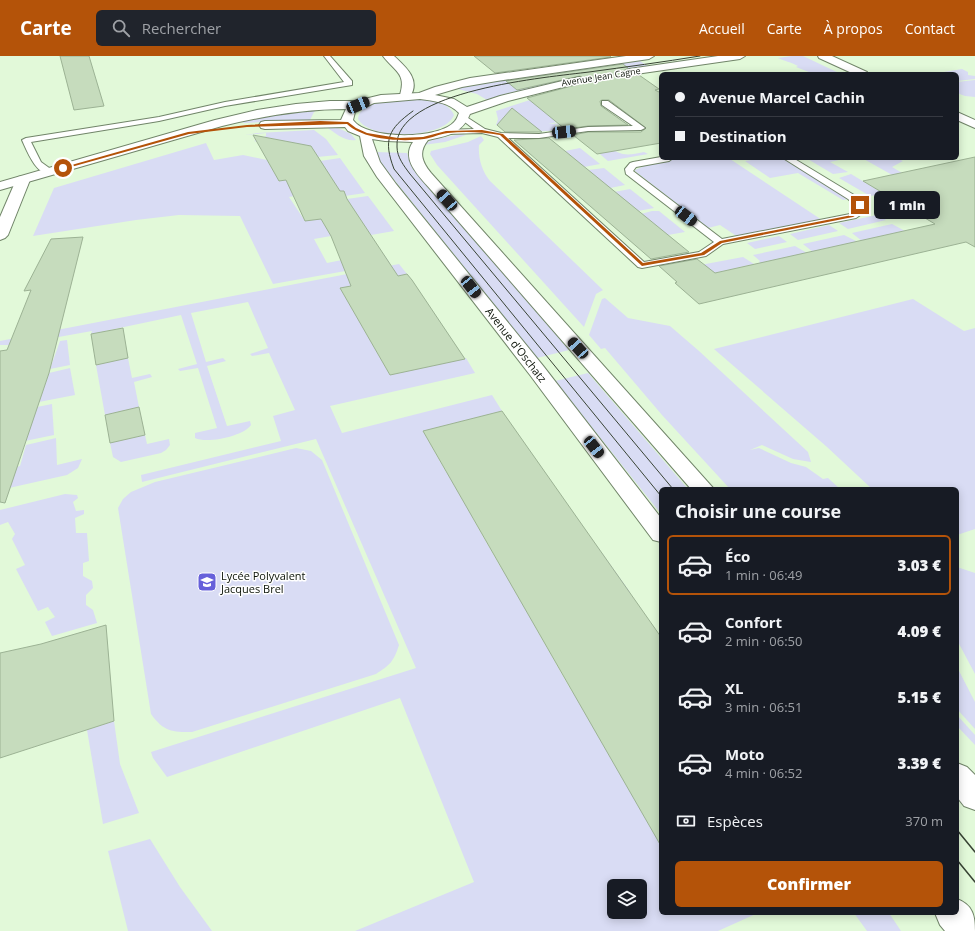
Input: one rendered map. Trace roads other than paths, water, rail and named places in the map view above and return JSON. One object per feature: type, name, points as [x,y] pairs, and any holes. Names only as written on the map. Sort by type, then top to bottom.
[{"type":"street","points":[[388,56],[405,73],[409,81],[410,87],[406,95]]},
{"type":"street","name":"Avenue Jean Cagne","points":[[420,96],[440,89],[474,81],[649,56]]},
{"type":"street","name":"Avenue Jean Cagne","points":[[616,74],[740,56]]},
{"type":"street","points":[[823,56],[859,72]]},
{"type":"street","name":"Avenue Jean Cagne","points":[[366,134],[389,138],[424,138],[446,132],[460,124],[465,115],[504,98],[544,87],[587,78]]},
{"type":"street","points":[[0,186],[219,123],[257,114],[303,107],[358,105],[380,98],[406,95],[448,101],[461,107],[465,115]]},
{"type":"street","points":[[358,105],[348,114],[348,123],[354,129],[366,134]]},
{"type":"street","points":[[965,118],[975,124]]},
{"type":"street","points":[[188,133],[247,126],[320,122],[348,123]]},
{"type":"street","name":"Avenue d'Oschatz","points":[[366,134],[366,146],[371,159],[391,187],[537,371],[659,531]]},
{"type":"street","points":[[424,138],[415,148],[414,156],[416,161],[437,188],[701,487]]},
{"type":"street","points":[[0,235],[23,180]]},
{"type":"street","points":[[959,778],[975,796]]},
{"type":"street","points":[[954,915],[966,931]]},
{"type":"lane","points":[[49,172],[37,163],[26,140],[159,119],[225,104],[349,83],[327,56]]},
{"type":"lane","points":[[446,132],[482,131],[501,135],[539,136],[588,129],[641,128],[605,103]]},
{"type":"lane","points":[[465,115],[482,131]]},
{"type":"lane","points":[[501,135],[642,265],[702,254],[720,242],[853,216],[861,211],[860,205],[851,197],[790,160]]},
{"type":"lane","points":[[659,160],[633,165],[629,169],[629,172],[720,242]]},
{"type":"tram line","points":[[671,487],[410,174],[403,165],[397,151],[397,147],[403,128],[420,112],[446,100],[477,90],[542,78],[700,56]]},
{"type":"tram line","points":[[413,111],[398,124],[390,136],[389,150],[394,169],[659,494]]},
{"type":"tram line","points":[[959,832],[975,852]]},
{"type":"tram line","points":[[959,862],[975,882]]},
{"type":"place","name":"Lycée Polyvalent Jacques Brel","points":[[207,582]]}]
